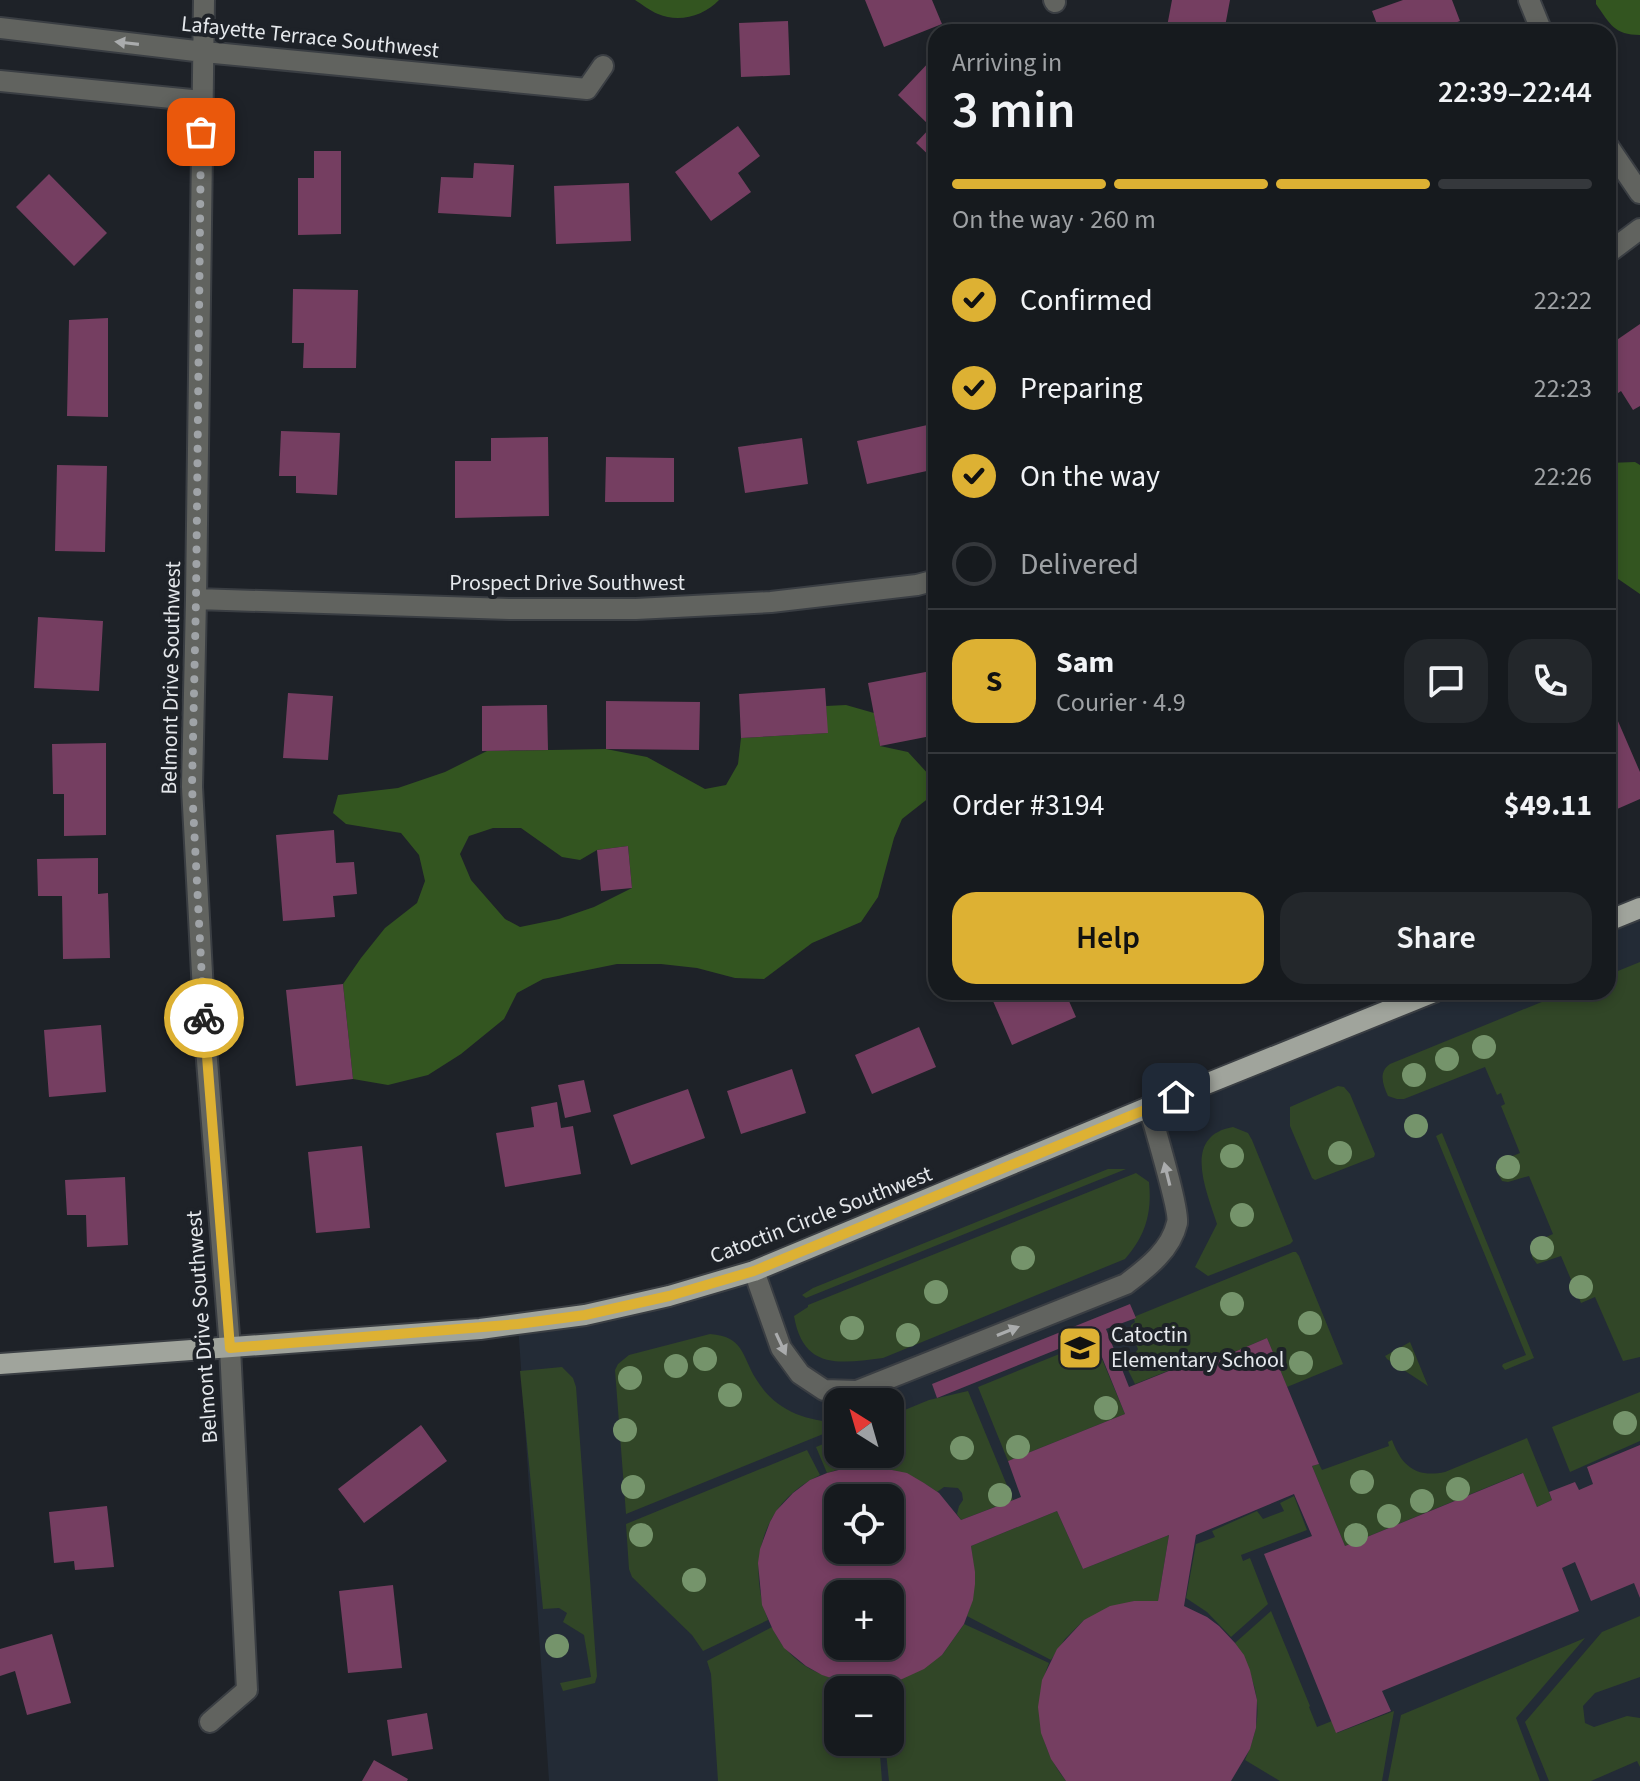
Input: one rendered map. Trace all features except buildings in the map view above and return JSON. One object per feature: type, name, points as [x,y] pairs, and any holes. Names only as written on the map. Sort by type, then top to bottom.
[{"type":"main road","points":[[1616,918],[1640,908]]},
{"type":"main road","name":"Catoctin Circle Southwest","points":[[0,1364],[480,1329],[571,1317],[669,1296],[754,1271],[1414,1000]]},
{"type":"street","name":"Belmont Drive Southwest","points":[[204,0],[192,787],[206,1048],[230,1348],[247,1690],[210,1722]]},
{"type":"street","points":[[1529,0],[1539,24]]},
{"type":"street","name":"Lafayette Terrace Southwest","points":[[0,28],[204,52],[587,89],[603,66]]},
{"type":"street","points":[[0,81],[202,101]]},
{"type":"street","points":[[1616,158],[1640,193]]},
{"type":"street","points":[[1616,247],[1640,229]]},
{"type":"street","name":"Prospect Drive Southwest","points":[[196,599],[509,609],[636,609],[771,602],[928,582]]},
{"type":"street","points":[[754,1271],[781,1348],[800,1374],[824,1390],[835,1391],[857,1391],[1126,1284],[1166,1248],[1179,1220],[1149,1107]]},
{"type":"shaded area","name":"Catoctin Elementary School","points":[[1640,907],[1640,1781],[549,1781],[518,1324],[669,1296],[1412,1000],[1616,1000],[1616,917]]},
{"type":"green space","points":[[635,0],[719,0],[699,14],[674,18],[655,13]]},
{"type":"green space","points":[[1596,0],[1640,0],[1640,35],[1618,30]]},
{"type":"green space","points":[[1635,462],[1640,465],[1640,594],[1616,578],[1616,463]]},
{"type":"green space","points":[[846,705],[874,713],[880,746],[908,752],[928,774],[928,799],[902,819],[878,897],[861,922],[812,943],[764,979],[735,978],[697,968],[661,964],[617,964],[543,979],[517,993],[504,1019],[461,1054],[428,1075],[388,1085],[353,1079],[343,984],[385,928],[417,903],[425,881],[419,855],[401,833],[346,824],[333,813],[338,795],[398,788],[445,772],[487,751],[606,749],[647,757],[705,789],[726,785],[738,764],[741,738],[827,733],[826,706]],"holes":[[[493,828],[521,828],[562,857],[580,860],[597,850],[628,846],[632,888],[594,907],[559,919],[520,927],[505,919],[471,880],[460,854],[469,836]]]},
{"type":"green space","points":[[1640,962],[1640,1357],[1623,1361],[1595,1297],[1581,1303],[1561,1256],[1537,1264],[1532,1257],[1531,1244],[1553,1234],[1529,1176],[1502,1181],[1495,1168],[1498,1162],[1520,1153],[1501,1106],[1505,1104],[1501,1093],[1497,1095],[1485,1067],[1404,1099],[1388,1096],[1383,1083],[1384,1071],[1390,1064],[1546,1000],[1616,1000],[1616,972]]},
{"type":"green space","points":[[1338,1086],[1344,1087],[1350,1094],[1375,1154],[1315,1180],[1290,1126],[1290,1107]]},
{"type":"green space","points":[[1233,1127],[1248,1133],[1252,1140],[1293,1241],[1208,1276],[1195,1267],[1217,1224],[1204,1182],[1202,1153],[1207,1141],[1217,1132]]},
{"type":"green space","points":[[1442,1133],[1534,1358],[1505,1370],[1503,1364],[1526,1355],[1436,1136]]},
{"type":"green space","points":[[1108,1169],[1126,1169],[806,1298],[802,1295],[813,1288]]},
{"type":"green space","points":[[1136,1173],[1149,1182],[1148,1214],[1143,1232],[1125,1259],[883,1358],[837,1361],[814,1354],[805,1346],[794,1316],[808,1305]]},
{"type":"green space","points":[[1293,1252],[1299,1256],[1343,1364],[1287,1387],[1267,1338],[1218,1359],[1215,1352],[1135,1384],[1124,1362],[1138,1349],[1130,1336],[1136,1316]]},
{"type":"green space","points":[[710,1334],[729,1339],[740,1348],[756,1379],[772,1399],[791,1412],[824,1420],[824,1434],[626,1514],[615,1370],[629,1355]]},
{"type":"green space","points":[[1094,1340],[1125,1414],[1008,1461],[978,1387]]},
{"type":"green space","points":[[1410,1342],[1428,1386],[1385,1356]]},
{"type":"green space","points":[[562,1367],[573,1378],[576,1387],[597,1676],[595,1683],[563,1691],[560,1683],[591,1677],[584,1635],[563,1622],[567,1613],[559,1608],[543,1609],[520,1371]]},
{"type":"green space","points":[[968,1391],[1013,1500],[961,1520],[957,1514],[963,1500],[958,1488],[944,1487],[937,1492],[911,1477],[884,1468],[904,1468],[904,1410],[929,1400]]},
{"type":"green space","points":[[1640,1392],[1640,1441],[1570,1472],[1552,1427]]},
{"type":"green space","points":[[1527,1438],[1552,1500],[1537,1507],[1522,1473],[1345,1546],[1312,1466],[1319,1464],[1322,1470],[1389,1446],[1388,1442],[1392,1440],[1406,1464],[1412,1468],[1426,1473],[1445,1472]]},
{"type":"green space","points":[[824,1444],[824,1466],[816,1447]]},
{"type":"green space","points":[[807,1450],[820,1475],[784,1501],[772,1518],[759,1556],[762,1599],[768,1620],[703,1651],[692,1635],[632,1577],[626,1524]]},
{"type":"green space","points":[[825,1468],[849,1468],[842,1469],[827,1473]]},
{"type":"green space","points":[[1294,1496],[1307,1530],[1241,1555],[1243,1561],[1250,1558],[1268,1604],[1231,1637],[1207,1612],[1186,1598],[1196,1544],[1215,1537],[1212,1531],[1257,1511],[1263,1519],[1284,1511],[1280,1503]]},
{"type":"green space","points":[[1057,1511],[1083,1569],[1169,1535],[1158,1601],[1134,1601],[1084,1620],[1065,1639],[1051,1660],[967,1616],[974,1582],[971,1546]]},
{"type":"green space","points":[[1271,1611],[1317,1727],[1332,1721],[1337,1733],[1394,1711],[1382,1781],[1280,1781],[1245,1760],[1256,1728],[1257,1700],[1250,1673],[1235,1643]]},
{"type":"green space","points":[[1640,1616],[1640,1677],[1595,1693],[1583,1706],[1585,1723],[1594,1727],[1627,1716],[1640,1718],[1640,1767],[1637,1761],[1591,1781],[1549,1781],[1525,1722],[1602,1632]]},
{"type":"green space","points":[[964,1624],[1049,1663],[1041,1694],[1041,1725],[1049,1754],[1066,1781],[889,1781],[886,1756],[904,1756],[904,1678],[942,1655]]},
{"type":"green space","points":[[772,1627],[780,1642],[795,1658],[827,1676],[824,1676],[824,1756],[880,1756],[882,1781],[718,1781],[711,1674],[707,1661]]},
{"type":"green space","points":[[1585,1638],[1516,1718],[1540,1781],[1388,1781],[1401,1715]]},
{"type":"way so far","points":[[201,132],[192,787],[204,1018]]},
{"type":"place","name":"Catoctin Elementary School","points":[[1080,1348]]},
{"type":"route","points":[[204,1018],[230,1348],[518,1324],[585,1315],[669,1296],[754,1271],[1176,1097]]}]
